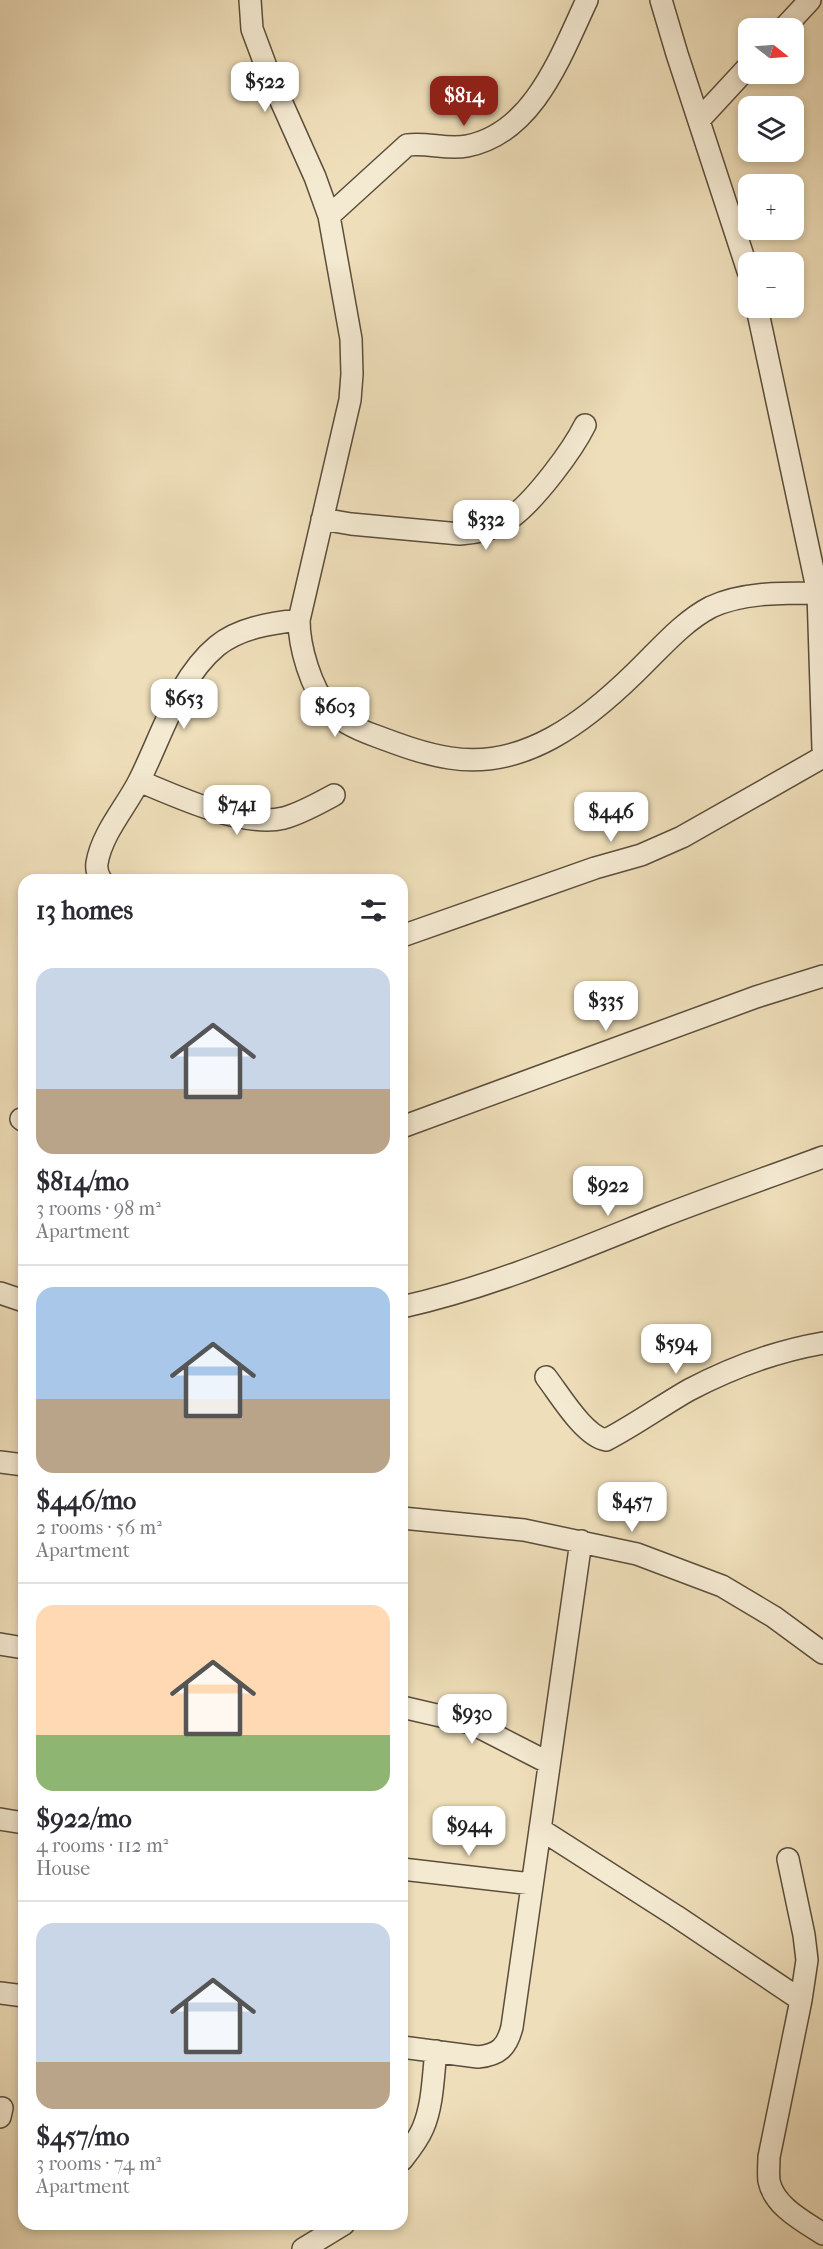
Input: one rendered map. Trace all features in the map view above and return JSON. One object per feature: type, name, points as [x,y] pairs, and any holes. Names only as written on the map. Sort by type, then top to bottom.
[{"type":"street","points":[[250,0],[252,29],[315,177],[329,216],[351,339],[350,400],[299,620],[301,645],[306,663],[328,708],[342,720],[374,735],[415,749],[450,758],[481,760],[504,757],[561,733],[592,713],[667,641],[709,608],[750,597],[782,593],[818,593]]},
{"type":"street","points":[[329,216],[407,145],[420,143],[463,147],[484,142],[503,131],[530,107],[548,79],[587,0]]},
{"type":"street","points":[[661,0],[676,54],[742,252]]},
{"type":"street","points":[[793,18],[810,0]]},
{"type":"street","points":[[699,120],[738,78]]},
{"type":"street","points":[[759,318],[818,593],[823,749]]},
{"type":"street","points":[[322,519],[351,524],[459,534],[493,528],[513,517],[538,491],[577,441],[585,425]]},
{"type":"street","points":[[98,874],[97,863],[101,851],[139,781],[182,690],[216,647],[252,629],[299,620]]},
{"type":"street","points":[[408,934],[595,868],[641,855],[682,837],[823,757]]},
{"type":"street","points":[[139,781],[221,811],[254,820],[287,817],[334,795]]},
{"type":"street","points":[[408,1125],[756,997],[823,976]]},
{"type":"street","points":[[408,1305],[532,1269],[664,1216],[823,1157]]},
{"type":"street","points":[[0,1293],[18,1299]]},
{"type":"street","points":[[546,1377],[586,1428],[595,1436],[606,1440],[691,1390],[745,1364],[789,1350],[823,1343]]},
{"type":"street","points":[[0,1462],[18,1464]]},
{"type":"street","points":[[408,1519],[524,1530],[637,1554],[722,1586],[774,1617],[823,1653]]},
{"type":"street","points":[[408,2048],[478,2057],[490,2056],[505,2047],[512,2027],[580,1541]]},
{"type":"street","points":[[0,1644],[18,1647]]},
{"type":"street","points":[[408,1708],[471,1723],[549,1763]]},
{"type":"street","points":[[0,1819],[18,1821]]},
{"type":"street","points":[[540,1829],[801,2000]]},
{"type":"street","points":[[788,1859],[807,1960],[769,2157],[769,2179],[773,2194],[783,2205],[823,2234]]},
{"type":"street","points":[[408,1870],[532,1884]]},
{"type":"street","points":[[0,1993],[18,1995]]},
{"type":"street","points":[[408,2152],[424,2126],[430,2101],[436,2051]]},
{"type":"street","points":[[303,2249],[334,2230]]}]
